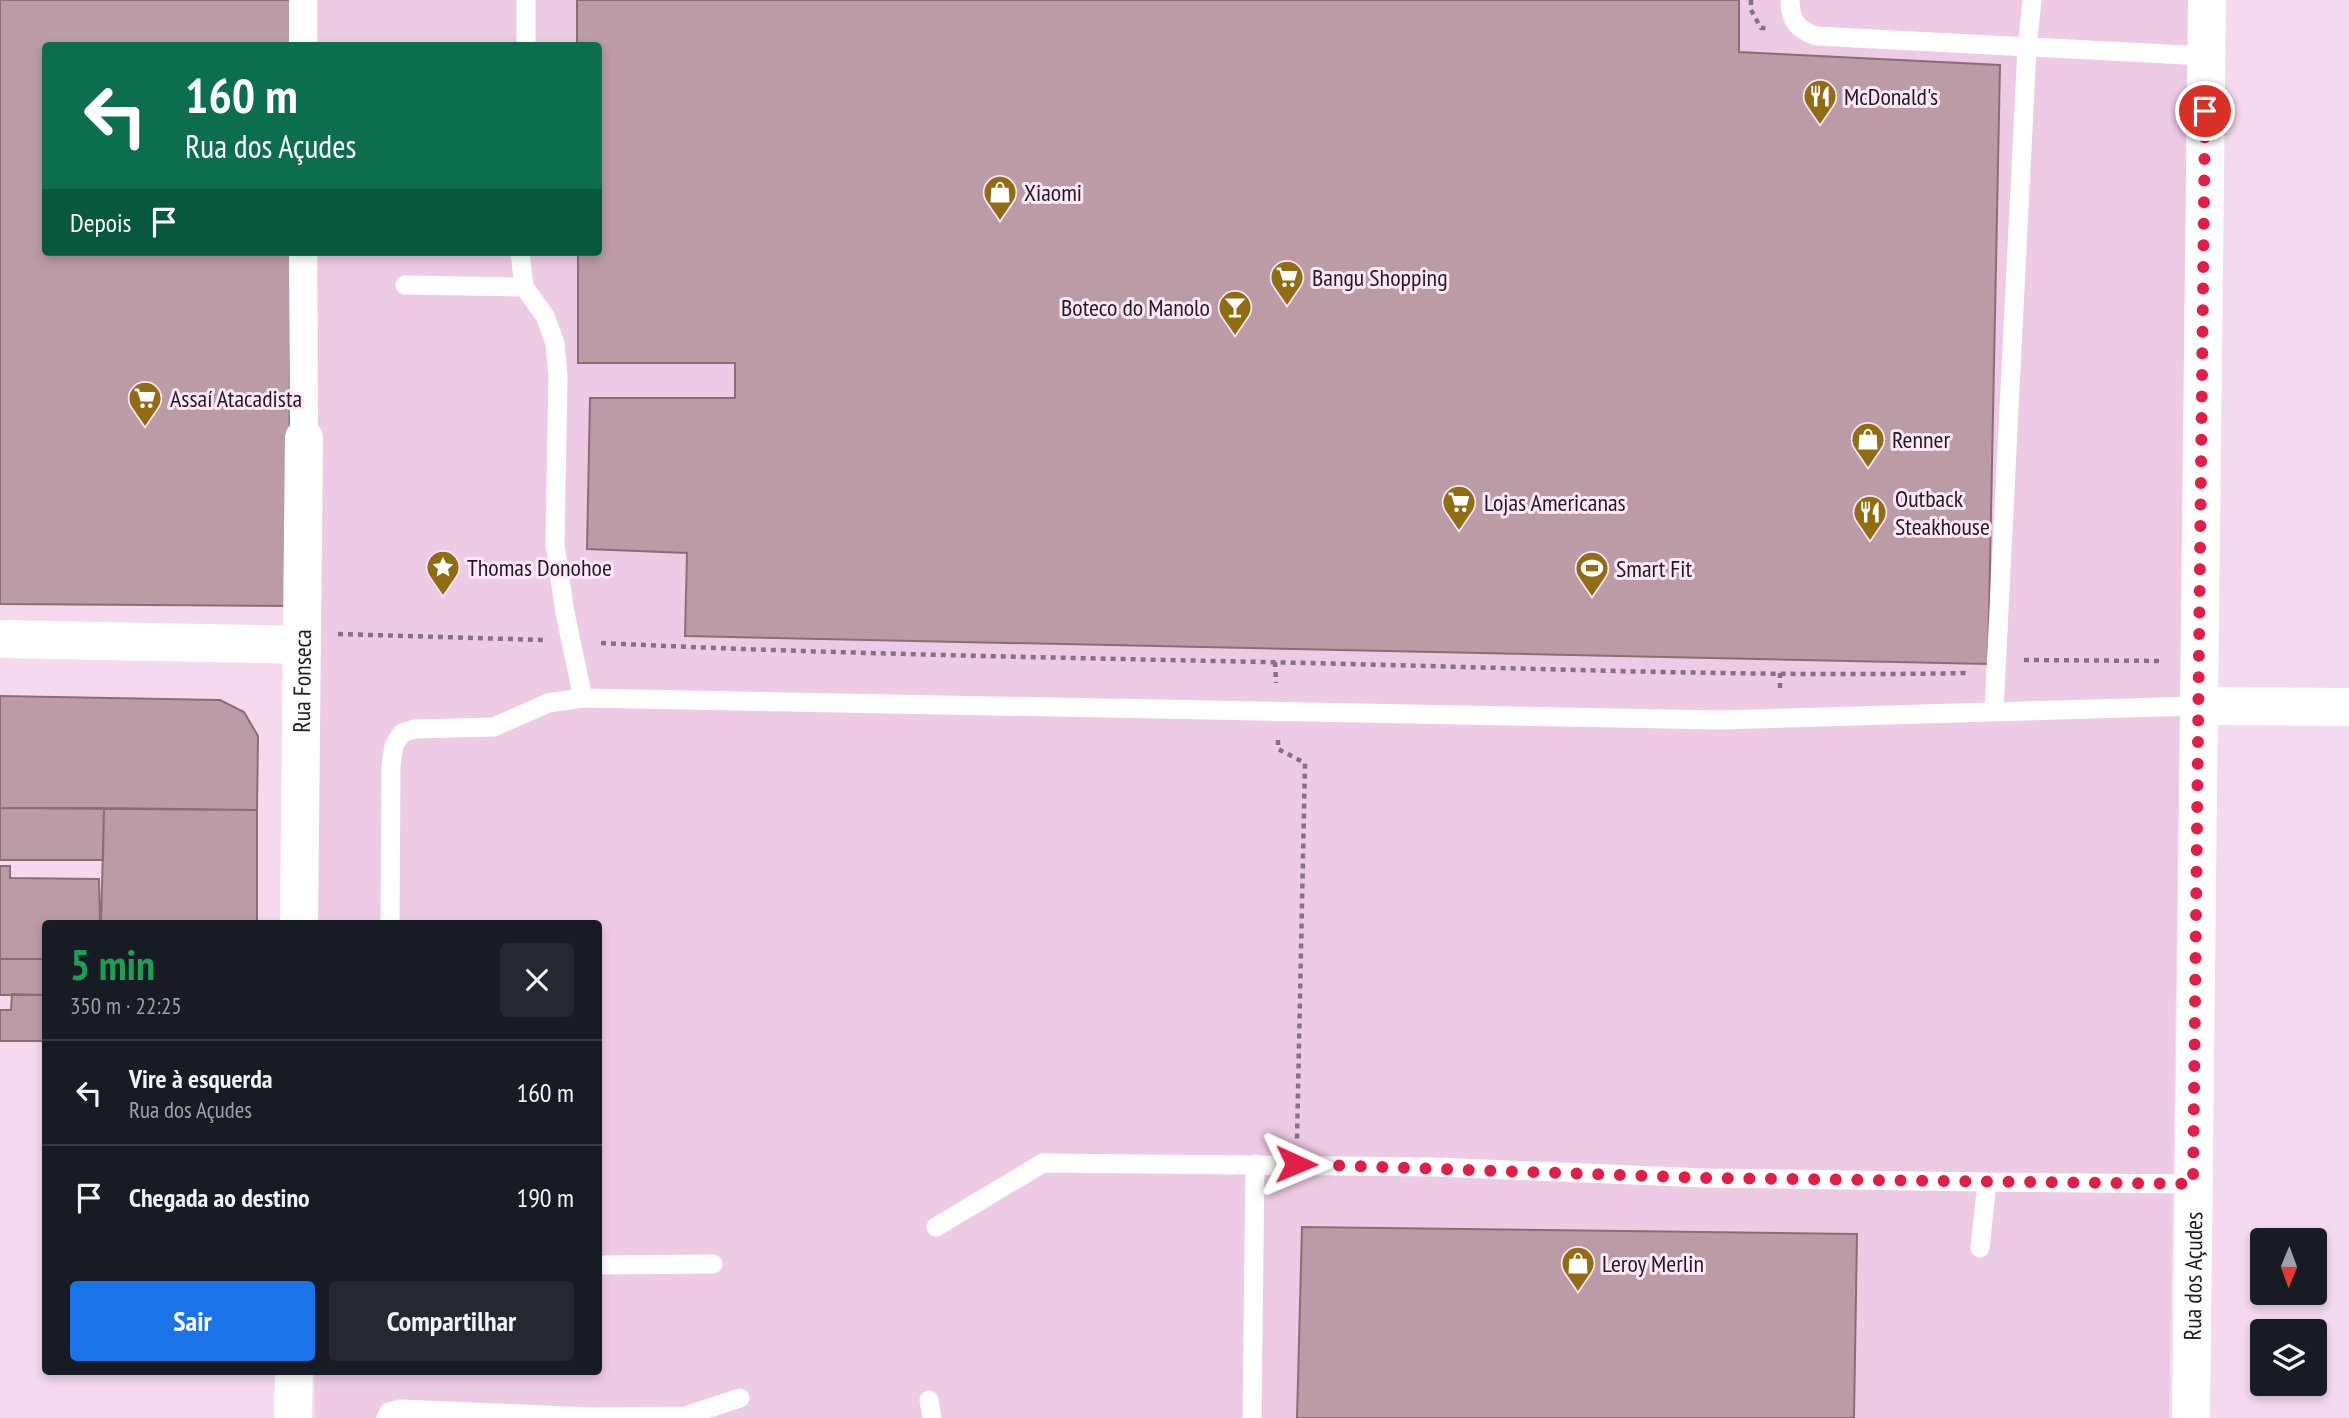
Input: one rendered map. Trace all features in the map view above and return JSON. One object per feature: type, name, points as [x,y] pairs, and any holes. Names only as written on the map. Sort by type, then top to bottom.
[{"type":"street","points":[[303,0],[303,42]]},
{"type":"street","name":"Rua dos Açudes","points":[[2191,1418],[2196,706],[2207,0]]},
{"type":"street","points":[[303,256],[304,438]]},
{"type":"street","name":"Rua Fonseca","points":[[299,920],[304,438]]},
{"type":"street","points":[[0,639],[302,639]]},
{"type":"street","points":[[2196,706],[2349,707]]},
{"type":"street","points":[[293,1418],[294,1375]]},
{"type":"lane","points":[[526,0],[526,42]]},
{"type":"lane","points":[[1790,0],[1793,20],[1800,30],[1816,36],[2205,56]]},
{"type":"lane","points":[[1994,710],[2027,48],[2032,0]]},
{"type":"lane","points":[[520,256],[524,287],[545,316],[555,343],[558,376],[555,544],[583,698]]},
{"type":"lane","points":[[405,285],[524,287]]},
{"type":"lane","points":[[390,920],[391,766],[394,745],[402,733],[415,729],[494,727],[548,703],[583,698],[1721,720],[2196,706]]},
{"type":"lane","points":[[936,1227],[1043,1163],[1296,1164],[1705,1178],[2193,1184]]},
{"type":"lane","points":[[1252,1418],[1255,1164]]},
{"type":"lane","points":[[1980,1248],[1987,1182]]},
{"type":"lane","points":[[602,1265],[713,1264]]},
{"type":"lane","points":[[386,1418],[389,1412],[400,1409],[592,1417],[685,1416],[740,1398]]},
{"type":"path","points":[[302,639],[571,641],[787,652],[1883,675],[1977,673],[1996,660],[2197,661]]},
{"type":"path","points":[[1275,662],[1278,749],[1305,763],[1296,1164]]},
{"type":"shaded area","points":[[318,0],[2192,0],[2169,1418],[315,1418],[315,1375],[602,1375],[602,920],[317,920],[318,256],[602,256],[602,42],[318,42]]},
{"type":"building","name":"Assaí Atacadista","points":[[0,0],[294,0],[293,42],[42,42],[42,256],[291,256],[288,606],[0,604]]},
{"type":"building","name":"Bangu Shopping","points":[[577,0],[1739,0],[1739,52],[2000,65],[1988,664],[685,636],[687,553],[587,549],[590,398],[735,398],[735,363],[578,363],[578,256],[602,256],[602,42],[577,42]]},
{"type":"building","points":[[0,696],[220,700],[244,712],[258,736],[257,810],[0,808]]},
{"type":"building","points":[[0,808],[104,808],[103,860],[0,860]]},
{"type":"building","points":[[104,808],[257,810],[257,920],[101,920]]},
{"type":"building","points":[[0,866],[10,866],[10,878],[99,879],[100,920],[42,920],[42,959],[0,959]]},
{"type":"building","points":[[0,959],[42,959],[42,995],[0,995]]},
{"type":"building","points":[[12,994],[42,995],[42,1041],[0,1041],[0,1010],[11,1010]]},
{"type":"building","name":"Leroy Merlin","points":[[1302,1227],[1857,1234],[1854,1418],[1297,1418]]},
{"type":"place","name":"McDonald's","points":[[1820,126]]},
{"type":"place","name":"Xiaomi","points":[[1000,222]]},
{"type":"place","name":"Bangu Shopping","points":[[1287,307]]},
{"type":"place","name":"Boteco do Manolo","points":[[1235,337]]},
{"type":"place","name":"Assaí Atacadista","points":[[145,428]]},
{"type":"place","name":"Renner","points":[[1868,469]]},
{"type":"place","name":"Lojas Americanas","points":[[1459,532]]},
{"type":"place","name":"Outback Steakhouse","points":[[1870,542]]},
{"type":"place","name":"Thomas Donohoe","points":[[443,597]]},
{"type":"place","name":"Smart Fit","points":[[1592,598]]},
{"type":"place","name":"Leroy Merlin","points":[[1578,1293]]},
{"type":"route","points":[[1296,1164],[1705,1178],[2193,1184],[2196,706],[2205,111]]}]
